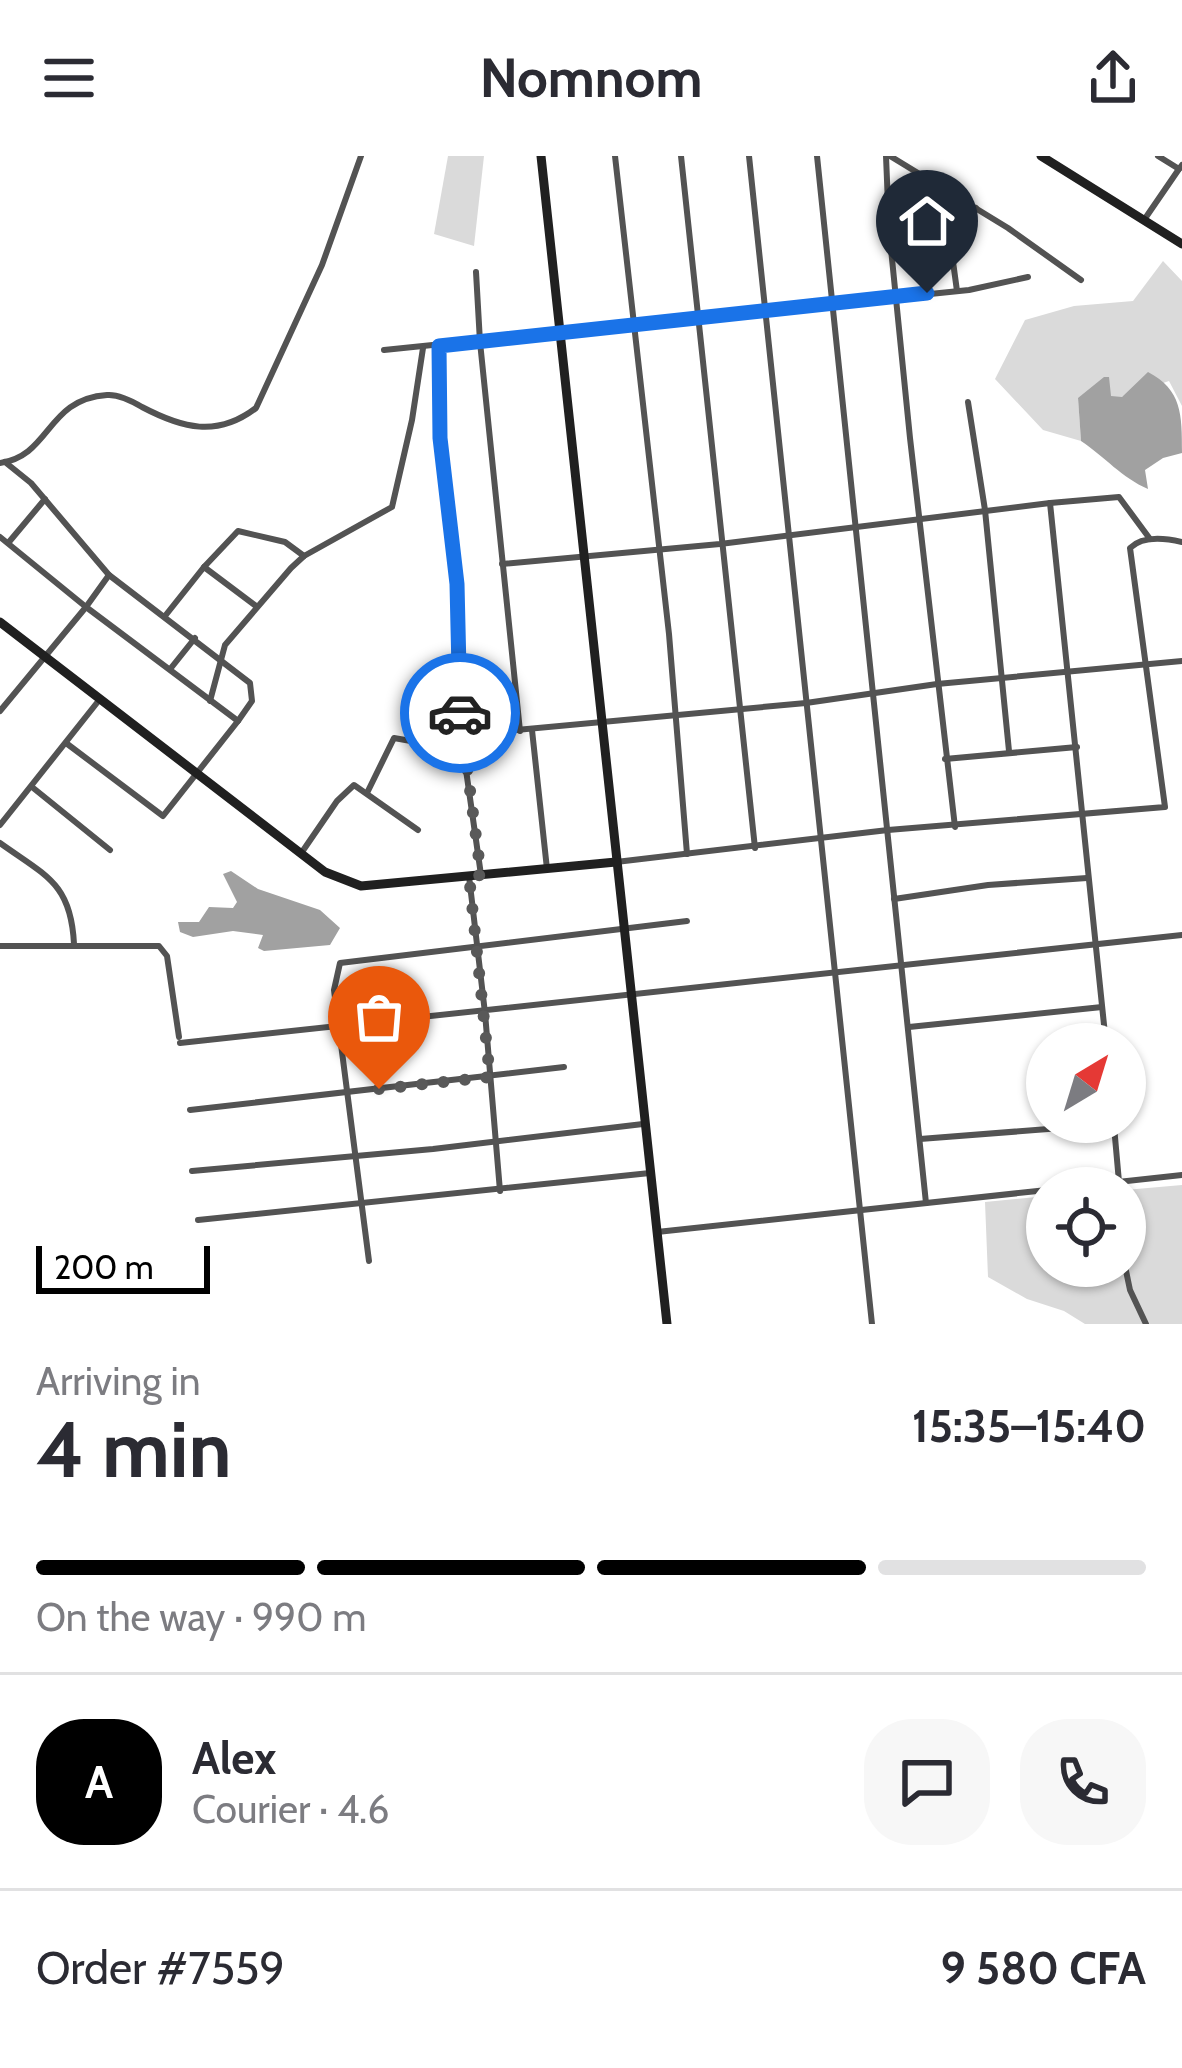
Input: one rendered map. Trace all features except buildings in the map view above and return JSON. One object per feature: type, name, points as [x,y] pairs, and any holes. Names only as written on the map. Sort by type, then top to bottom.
[{"type":"street","points":[[66,743],[164,816],[238,721],[254,691],[221,658],[109,575],[45,499],[2,462],[34,449],[64,408],[105,394],[130,400],[184,427],[207,429],[245,417],[256,408],[322,265],[361,156]]},
{"type":"street","points":[[541,156],[667,1324]]},
{"type":"street","points":[[615,156],[687,854]]},
{"type":"street","points":[[681,156],[755,848]]},
{"type":"street","points":[[749,156],[872,1324]]},
{"type":"street","points":[[817,156],[926,1203]]},
{"type":"street","points":[[888,156],[976,208],[1081,280]]},
{"type":"street","points":[[888,156],[889,229],[955,827]]},
{"type":"street","points":[[1045,156],[1182,241]]},
{"type":"street","points":[[1146,218],[1180,167],[1158,156]]},
{"type":"street","points":[[889,229],[948,225],[976,208]]},
{"type":"street","points":[[948,225],[957,291]]},
{"type":"street","points":[[476,272],[520,731]]},
{"type":"street","points":[[384,350],[957,291],[1028,277]]},
{"type":"street","points":[[439,346],[440,438],[457,584],[461,735],[500,1191]]},
{"type":"street","points":[[209,701],[225,645],[304,556],[392,507],[423,348]]},
{"type":"street","points":[[968,402],[985,510],[1009,752]]},
{"type":"street","points":[[502,564],[720,544],[1119,497],[1150,539]]},
{"type":"street","points":[[8,543],[45,499]]},
{"type":"street","points":[[1050,503],[1104,1023]]},
{"type":"street","points":[[165,616],[238,531],[285,542],[304,556]]},
{"type":"street","points":[[0,537],[238,721]]},
{"type":"street","points":[[0,622],[325,872],[361,886],[821,841],[888,830],[1165,807],[1130,548],[1150,539],[1182,542]]},
{"type":"street","points":[[204,567],[257,607]]},
{"type":"street","points":[[0,711],[109,575]]},
{"type":"street","points":[[171,668],[195,638]]},
{"type":"street","points":[[367,793],[394,738],[422,743],[461,735],[1182,661]]},
{"type":"street","points":[[0,825],[100,699]]},
{"type":"street","points":[[532,730],[547,868]]},
{"type":"street","points":[[945,759],[1076,747]]},
{"type":"street","points":[[301,854],[349,786],[367,793],[418,830]]},
{"type":"street","points":[[32,787],[110,850]]},
{"type":"street","points":[[0,843],[66,898],[72,908],[74,944]]},
{"type":"street","points":[[894,899],[988,885],[1088,878]]},
{"type":"street","points":[[369,1261],[337,1027],[334,990],[343,961],[687,921]]},
{"type":"street","points":[[0,946],[163,949],[180,1040],[485,1012],[1182,935]]},
{"type":"street","points":[[908,1027],[1102,1007]]},
{"type":"street","points":[[190,1110],[564,1067]]},
{"type":"street","points":[[192,1171],[643,1124]]},
{"type":"street","points":[[920,1139],[1026,1130]]},
{"type":"street","points":[[198,1220],[650,1173]]},
{"type":"street","points":[[1146,1181],[1182,1175]]},
{"type":"street","points":[[656,1232],[1026,1192]]},
{"type":"street","points":[[1129,1287],[1146,1324]]},
{"type":"shaded area","points":[[448,156],[484,156],[474,246],[434,234]]},
{"type":"shaded area","points":[[1163,261],[1182,281],[1182,406],[1169,381],[1122,397],[1078,398],[1081,441],[1043,430],[995,379],[1025,320],[1074,306],[1133,301]]},
{"type":"shaded area","points":[[1148,372],[1174,395],[1182,453],[1145,470],[1148,489],[1081,441],[1078,398],[1104,377],[1109,377],[1111,396],[1122,397]]},
{"type":"shaded area","points":[[231,871],[258,889],[320,910],[340,928],[330,945],[264,951],[258,948],[263,935],[233,931],[193,937],[180,932],[178,922],[199,922],[209,907],[233,908],[237,902],[223,874]]},
{"type":"shaded area","points":[[1182,1185],[1182,1324],[1085,1324],[988,1277],[985,1202],[1026,1198],[1026,1287],[1146,1287],[1146,1188]]},
{"type":"way so far","points":[[379,1089],[490,1077],[469,876],[481,875],[460,713]]},
{"type":"route","points":[[460,713],[457,584],[440,438],[439,346],[927,293]]}]
